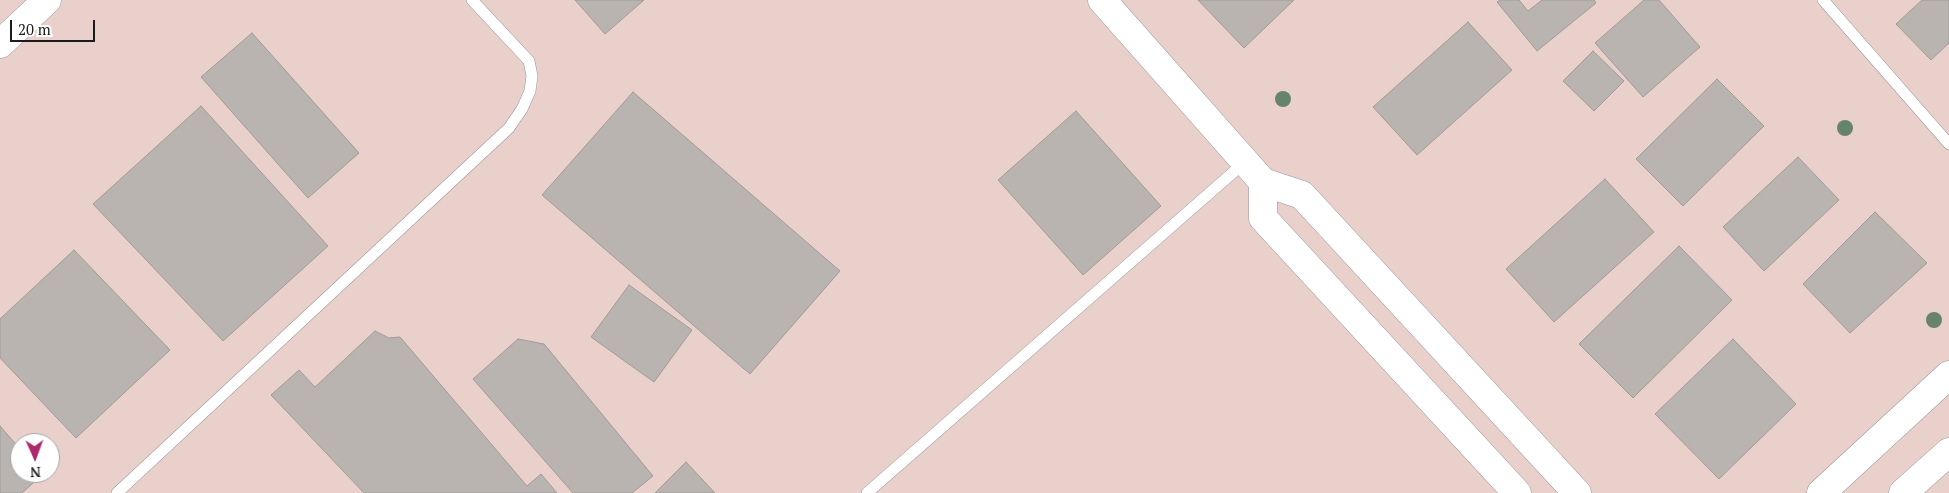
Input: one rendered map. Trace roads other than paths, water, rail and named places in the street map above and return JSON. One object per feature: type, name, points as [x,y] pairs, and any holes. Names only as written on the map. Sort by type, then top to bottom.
[{"type":"street","points":[[0,44],[47,0]]},
{"type":"street","points":[[1102,0],[1263,182],[1302,195],[1577,493]]},
{"type":"street","points":[[1263,182],[1264,218],[1517,493]]},
{"type":"street","points":[[1821,493],[1949,375]]},
{"type":"street","points":[[1903,493],[1949,452]]},
{"type":"lane","points":[[117,493],[513,122],[522,109],[530,90],[532,76],[529,62],[472,0]]},
{"type":"lane","points":[[1823,0],[1949,144]]},
{"type":"lane","points":[[867,493],[1245,162]]}]
